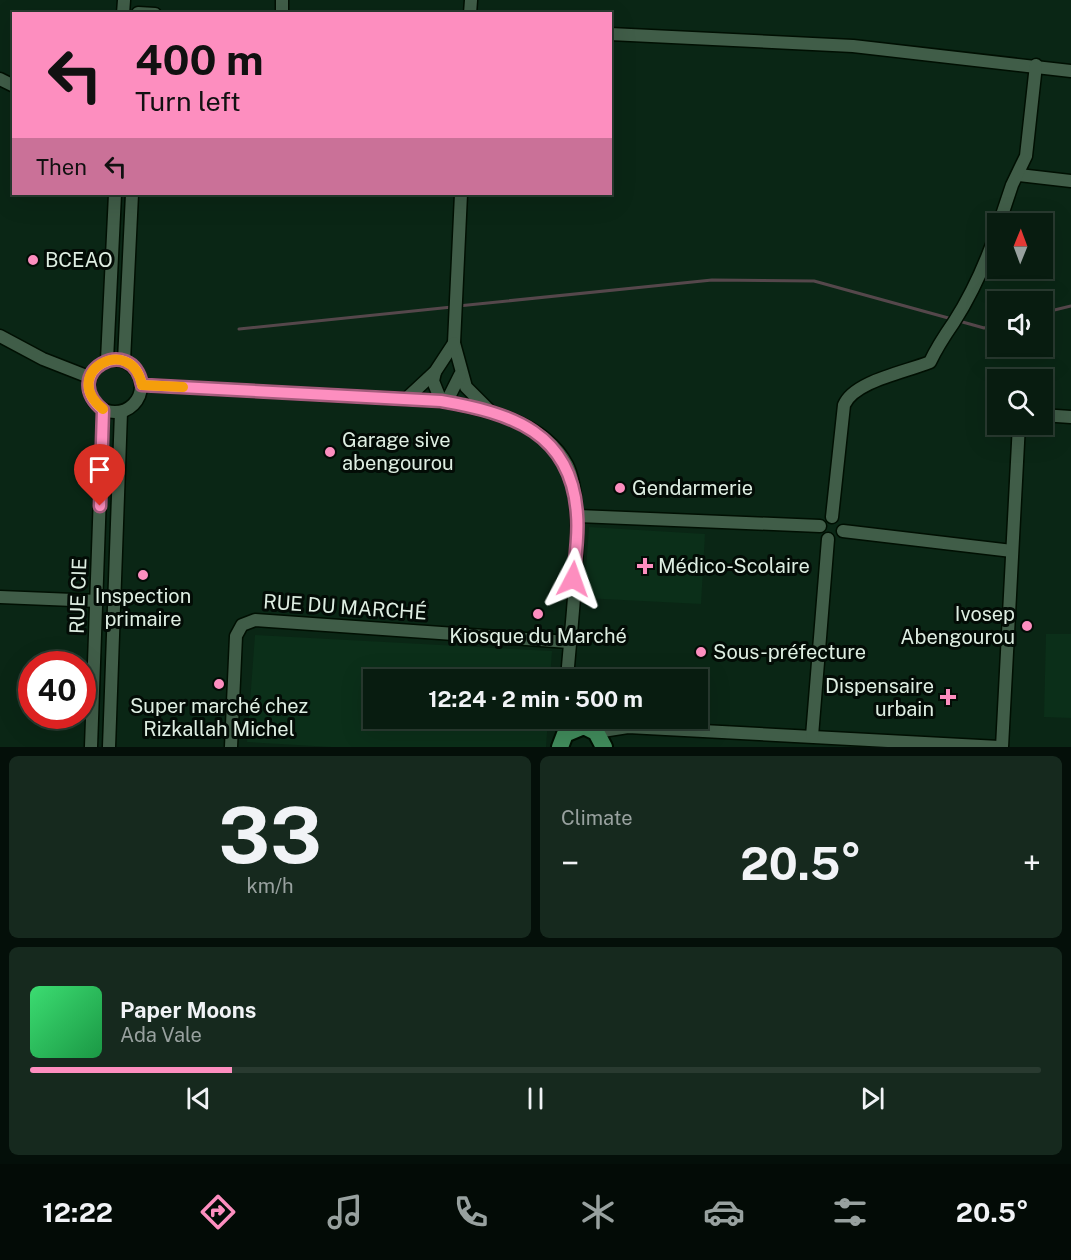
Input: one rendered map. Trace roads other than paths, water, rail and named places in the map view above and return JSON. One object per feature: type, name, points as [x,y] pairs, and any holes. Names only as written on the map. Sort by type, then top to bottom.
[{"type":"main road","points":[[564,733],[593,733]]},
{"type":"street","points":[[612,34],[853,46],[1036,65],[1071,71]]},
{"type":"street","points":[[1003,213],[1027,149],[1036,65]]},
{"type":"street","points":[[1019,175],[1071,181]]},
{"type":"street","points":[[107,360],[115,195]]},
{"type":"street","points":[[124,361],[132,195]]},
{"type":"street","points":[[460,195],[454,343],[460,375],[466,387],[488,409]]},
{"type":"street","points":[[832,517],[844,405],[847,397],[862,387],[930,362],[987,256]]},
{"type":"street","points":[[0,336],[43,359],[89,377]]},
{"type":"street","points":[[406,399],[435,372],[454,343]]},
{"type":"street","points":[[107,360],[124,361],[137,370],[142,385],[139,397],[132,406],[121,412],[103,410],[93,402],[88,390],[89,377],[96,366],[107,360]]},
{"type":"street","points":[[435,372],[433,381],[441,401]]},
{"type":"street","points":[[441,401],[449,397],[460,375]]},
{"type":"street","points":[[142,385],[441,401],[488,409],[512,419],[554,448],[567,466],[578,516],[568,669]]},
{"type":"street","name":"RUE CIE","points":[[91,747],[98,601],[103,410]]},
{"type":"street","name":"RUE CIE","points":[[109,747],[121,412]]},
{"type":"street","points":[[1053,416],[1071,417]]},
{"type":"street","points":[[593,733],[628,727],[1000,747],[1018,435]]},
{"type":"street","points":[[578,516],[820,526]]},
{"type":"street","points":[[832,517],[839,520],[843,531],[836,539],[828,539],[821,534],[820,526],[824,520],[832,517]]},
{"type":"street","points":[[843,531],[1012,551]]},
{"type":"street","points":[[812,736],[828,539]]},
{"type":"street","points":[[0,597],[98,601]]},
{"type":"street","name":"RUE DU MARCHÉ","points":[[231,747],[236,636],[242,625],[255,620],[569,642]]},
{"type":"waterway","points":[[458,306],[712,280],[814,281],[952,319]]},
{"type":"waterway","points":[[1053,310],[1071,306]]},
{"type":"waterway","points":[[239,329],[452,307]]},
{"type":"waterway","points":[[959,321],[987,327]]},
{"type":"place","name":"BCEAO","points":[[33,260]]},
{"type":"place","name":"Garage sive abengourou","points":[[330,452]]},
{"type":"place","name":"Gendarmerie","points":[[620,488]]},
{"type":"place","name":"Médico-Scolaire","points":[[645,566]]},
{"type":"place","name":"Inspection primaire","points":[[143,575]]},
{"type":"place","name":"Kiosque du Marché","points":[[538,614]]},
{"type":"place","name":"Ivosep Abengourou","points":[[1027,626]]},
{"type":"place","name":"Sous-préfecture","points":[[701,652]]},
{"type":"place","name":"Super marché chez Rizkallah Michel","points":[[219,684]]},
{"type":"place","name":"Dispensaire urbain","points":[[948,697]]}]
